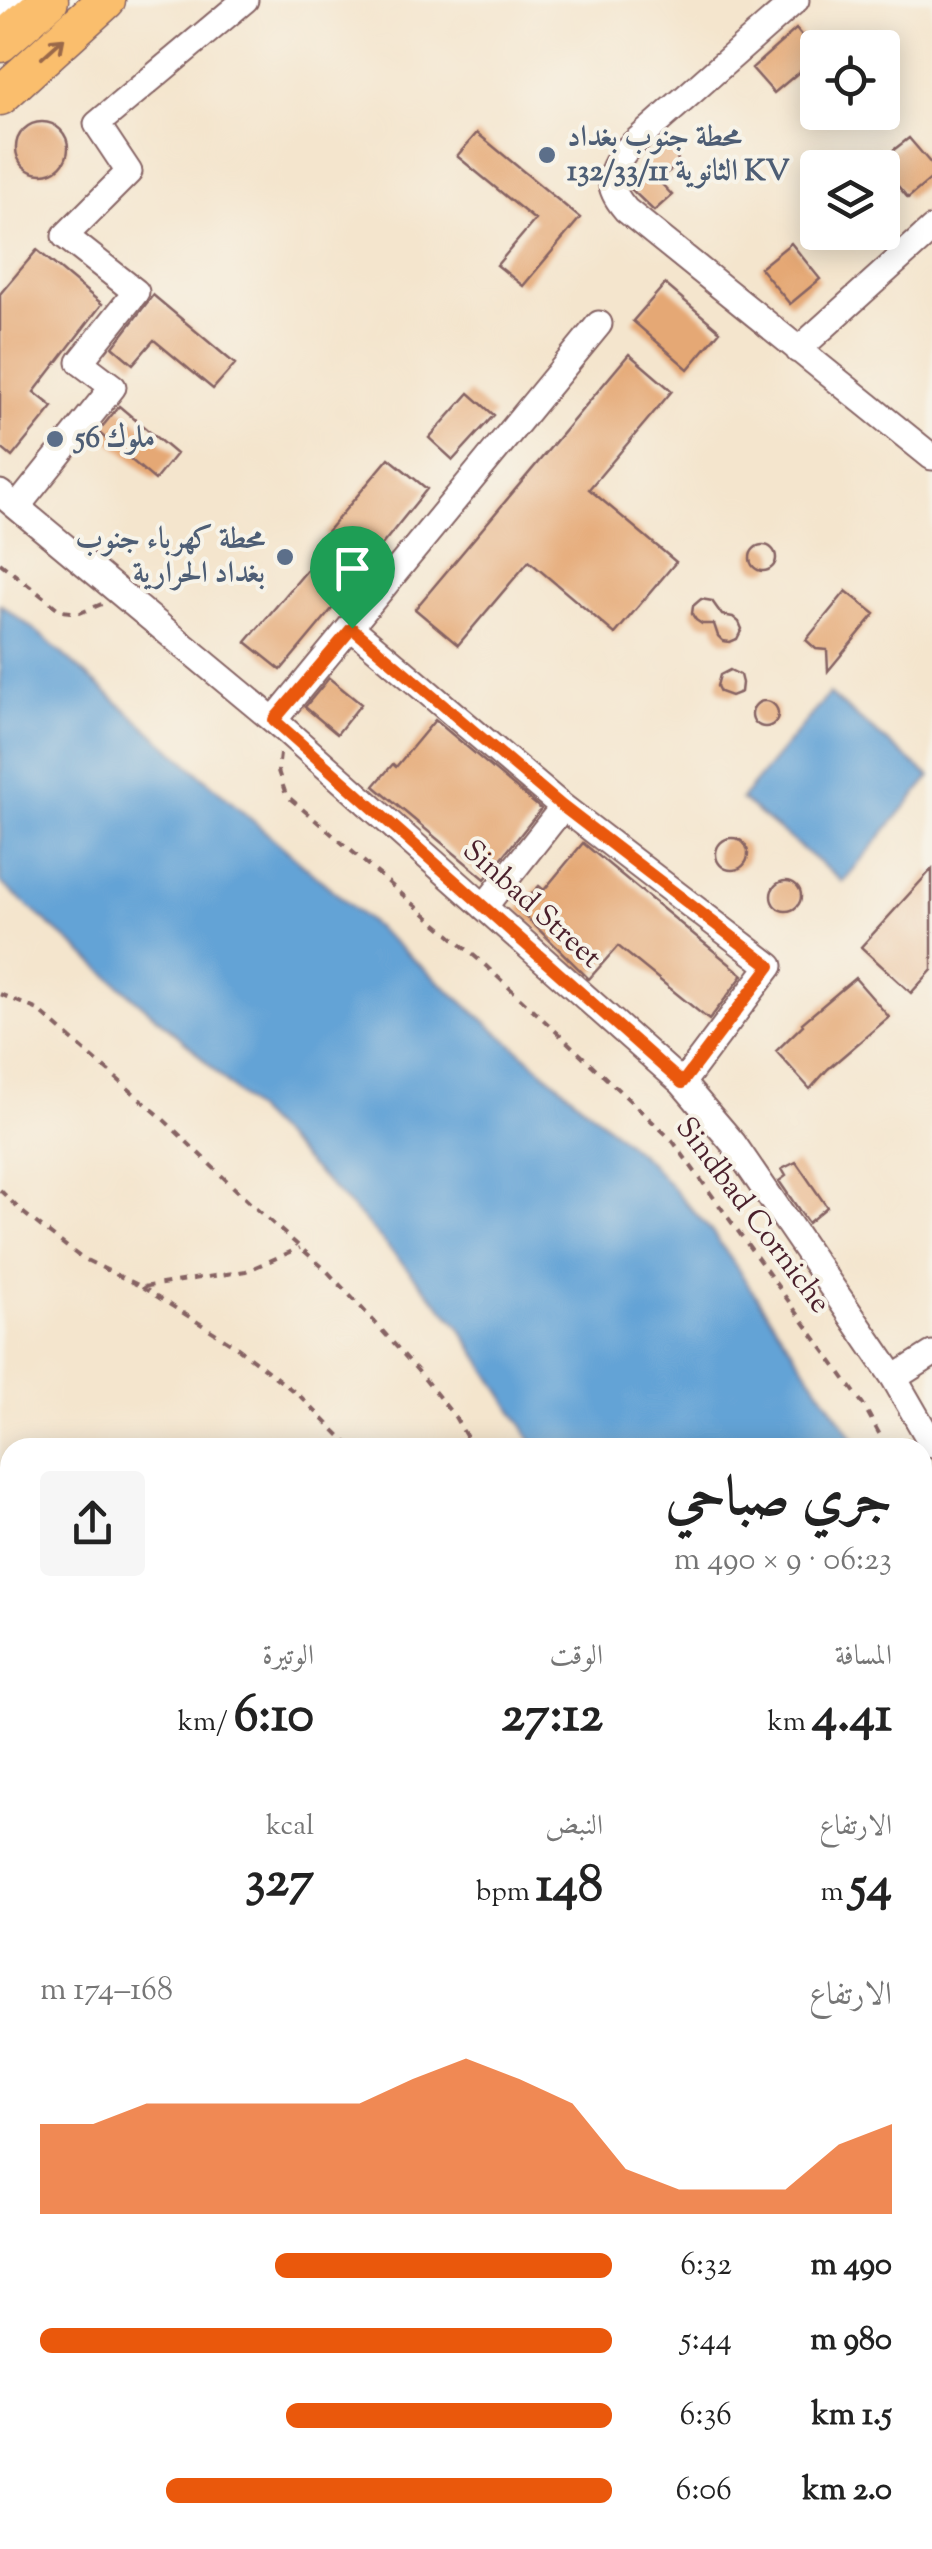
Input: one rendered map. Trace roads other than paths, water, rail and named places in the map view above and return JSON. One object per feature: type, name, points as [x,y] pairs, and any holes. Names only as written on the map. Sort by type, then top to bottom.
[{"type":"highway","points":[[0,43],[49,0]]},
{"type":"highway","points":[[0,96],[106,0]]},
{"type":"street","points":[[0,11],[12,0]]},
{"type":"street","points":[[8,500],[113,387],[80,362],[136,292],[66,236],[128,172],[96,124],[244,0]]},
{"type":"street","points":[[796,0],[626,150],[615,163],[611,180],[615,197],[626,210],[932,457]]},
{"type":"street","points":[[798,350],[932,228]]},
{"type":"street","points":[[279,725],[352,628],[599,324]]},
{"type":"street","name":"Sinbad Street","points":[[8,500],[279,725],[682,1083],[733,1142],[894,1378],[929,1438]]},
{"type":"street","points":[[352,628],[562,806],[770,966],[682,1083]]},
{"type":"street","points":[[484,907],[562,806]]},
{"type":"street","points":[[894,1378],[932,1354]]},
{"type":"water","points":[[0,604],[649,1162],[713,1233],[853,1438],[530,1438],[458,1325],[360,1216],[190,1046],[0,882]]},
{"type":"water","points":[[829,694],[930,777],[843,882],[741,799]]},
{"type":"place","name":"محطة جنوب بغداد الثانوية 132/33/11 KV","points":[[547,155]]},
{"type":"place","name":"ملوك 56","points":[[55,439]]},
{"type":"place","name":"محطة كهرباء جنوب بغداد الحرارية","points":[[285,557]]}]
